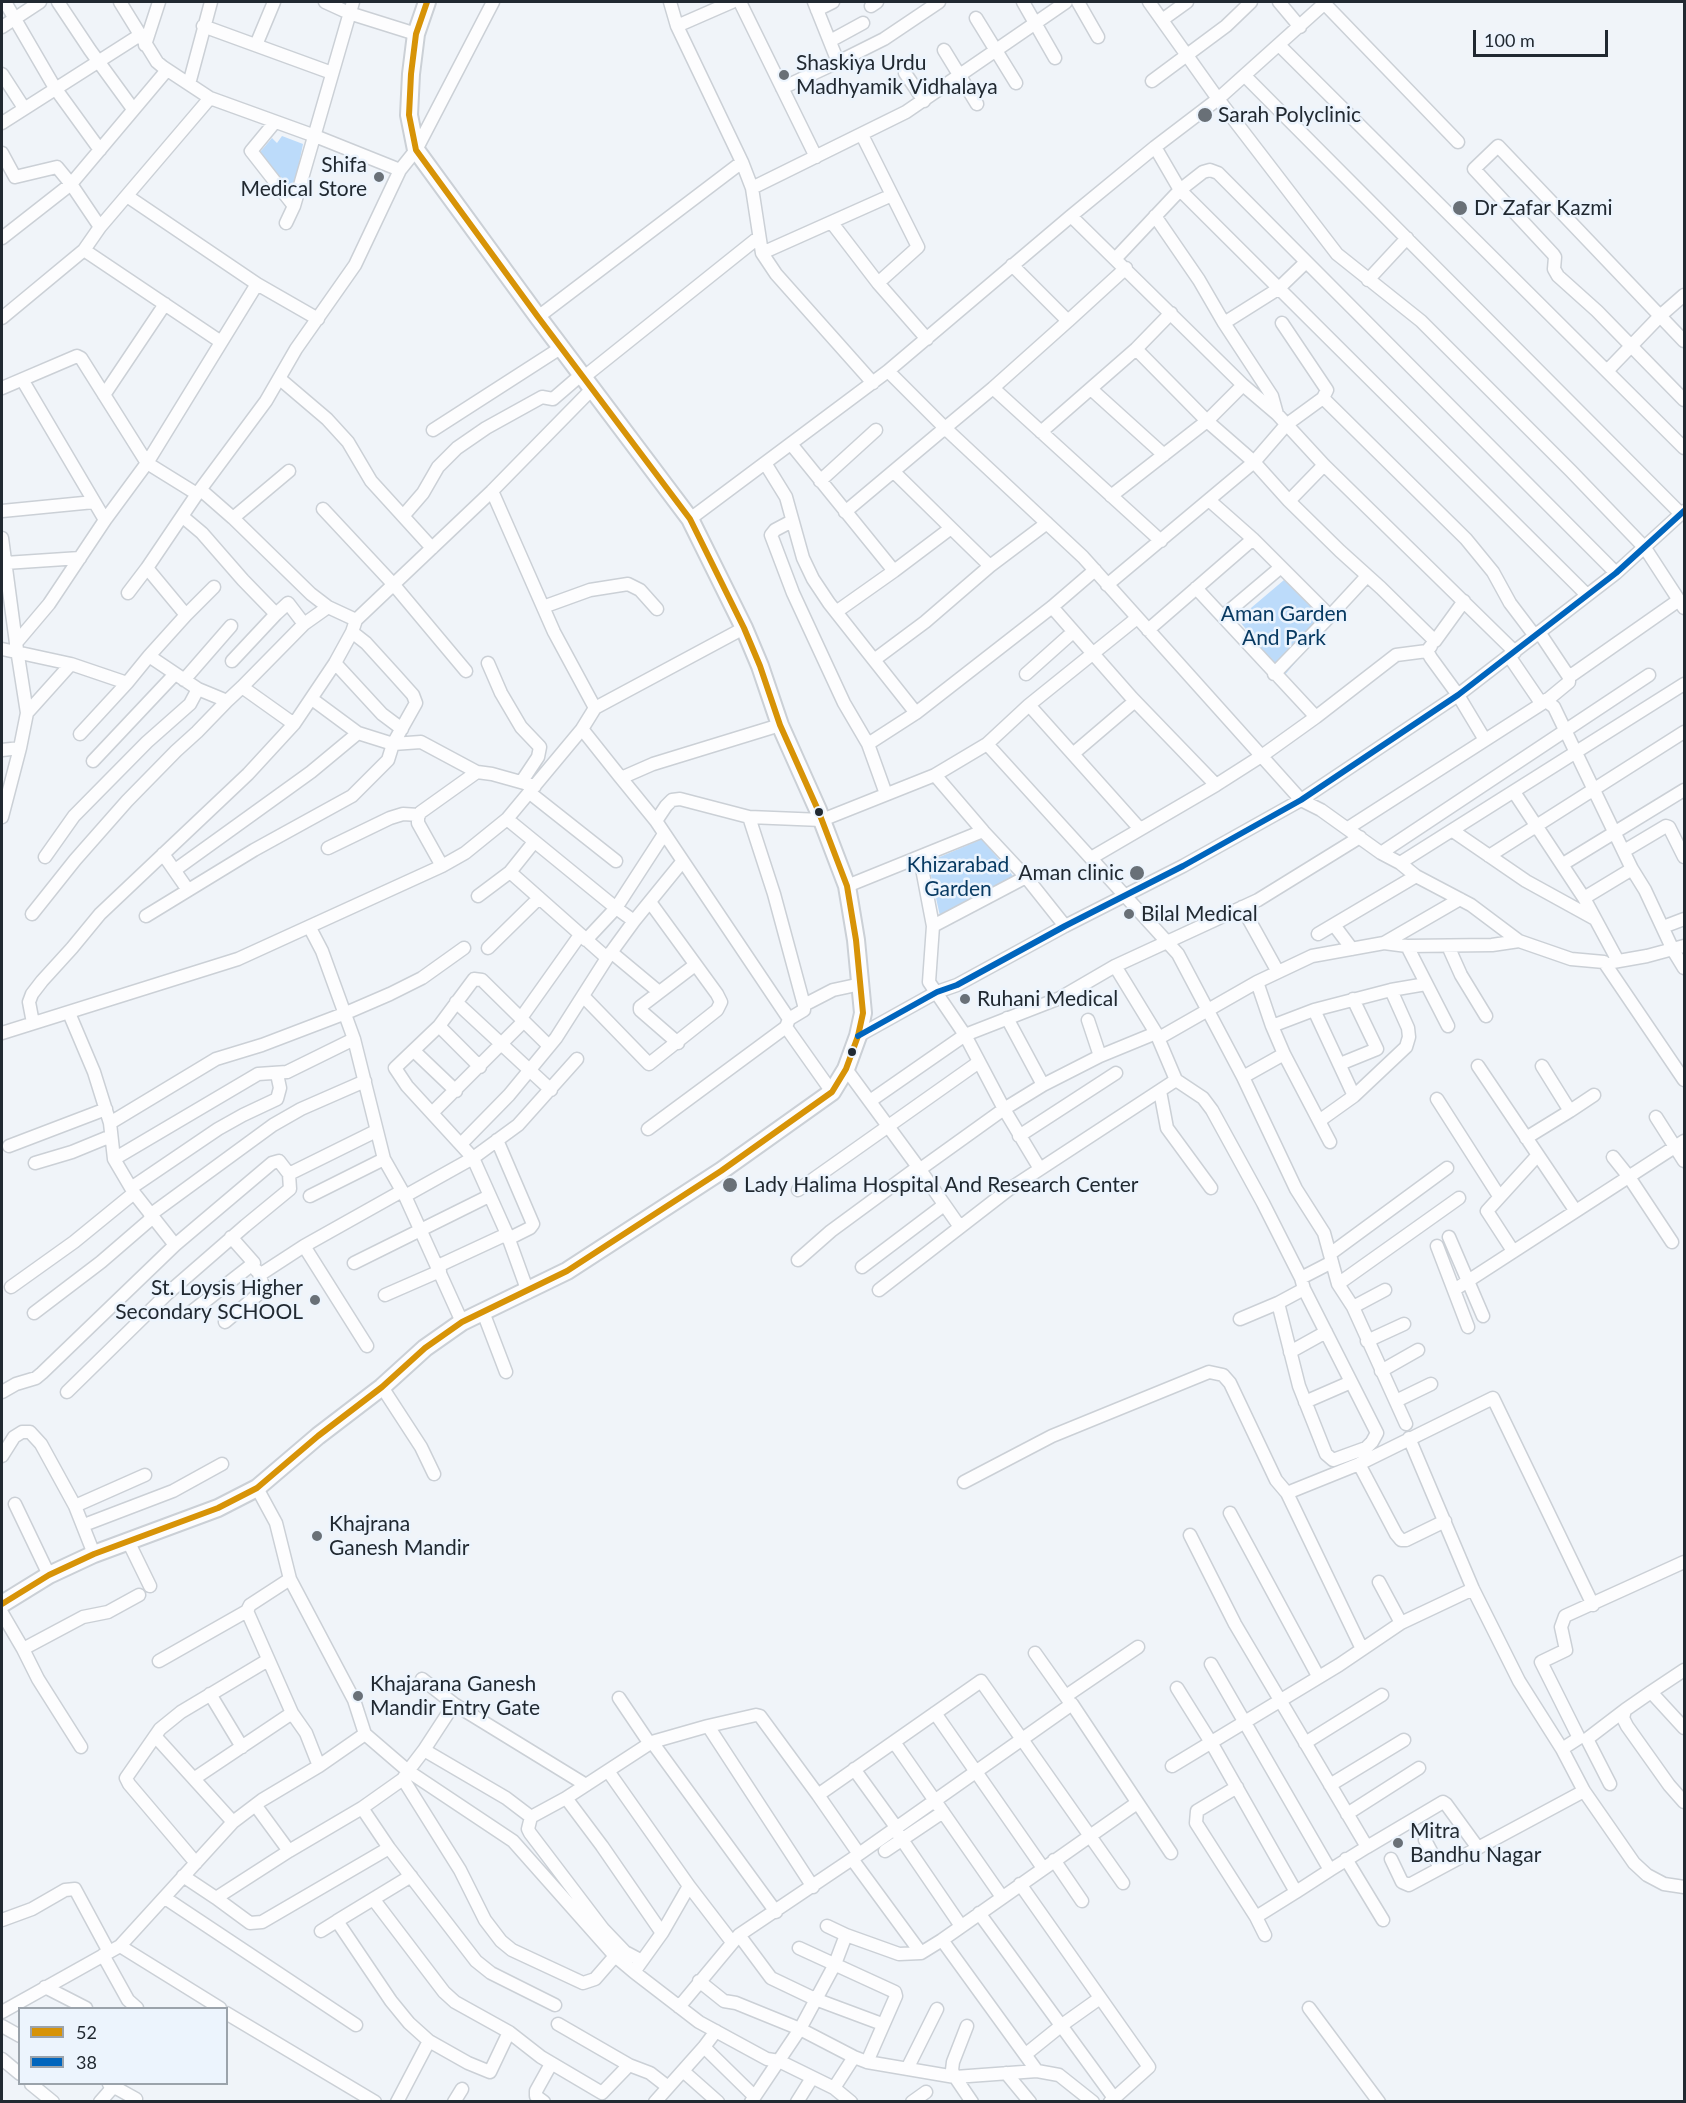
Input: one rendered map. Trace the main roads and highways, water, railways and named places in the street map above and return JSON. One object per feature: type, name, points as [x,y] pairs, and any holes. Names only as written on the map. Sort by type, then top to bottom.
[{"type":"main road","points":[[2,1604],[49,1575],[94,1554],[218,1508],[257,1488],[318,1436],[382,1387],[424,1348],[462,1322],[528,1292],[567,1271],[722,1171],[832,1092],[846,1069],[858,1036],[863,1013],[861,984],[846,886],[822,820],[780,725],[744,628],[690,519],[416,150],[409,115],[411,74],[416,34],[427,2]]},
{"type":"place","name":"Shaskiya Urdu Madhyamik Vidhalaya","points":[[784,75]]},
{"type":"place","name":"Sarah Polyclinic","points":[[1205,115]]},
{"type":"place","name":"Shifa Medical Store","points":[[379,177]]},
{"type":"place","name":"Dr Zafar Kazmi","points":[[1460,208]]},
{"type":"place","name":"Aman clinic","points":[[1137,873]]},
{"type":"place","name":"Bilal Medical","points":[[1129,914]]},
{"type":"place","name":"Ruhani Medical","points":[[965,999]]},
{"type":"place","name":"Lady Halima Hospital And Research Center","points":[[730,1185]]},
{"type":"place","name":"St. Loysis Higher Secondary SCHOOL","points":[[315,1300]]},
{"type":"place","name":"Khajrana Ganesh Mandir","points":[[317,1536]]},
{"type":"place","name":"Khajarana Ganesh Mandir Entry Gate","points":[[358,1696]]},
{"type":"place","name":"Mitra Bandhu Nagar","points":[[1398,1843]]},
{"type":"park label","name":"Aman Garden And Park","points":[[1284,626]]},
{"type":"park label","name":"Khizarabad Garden","points":[[958,877]]}]
